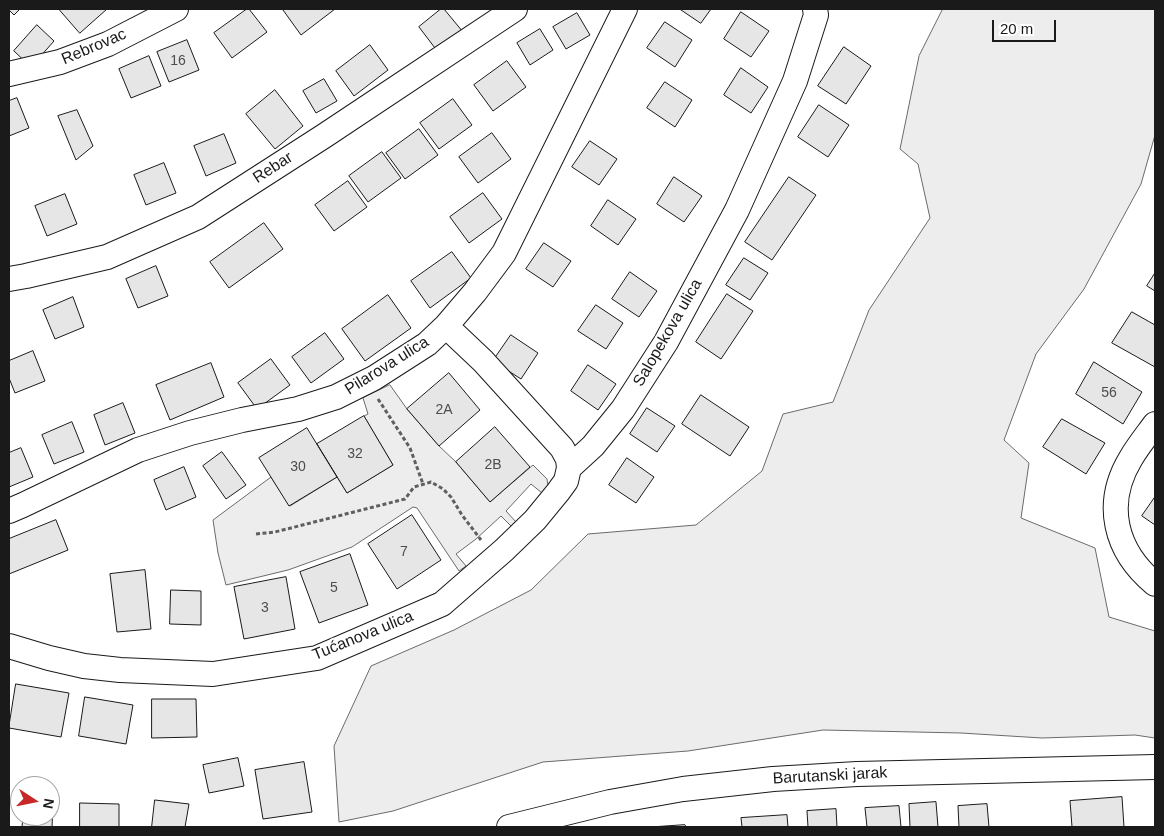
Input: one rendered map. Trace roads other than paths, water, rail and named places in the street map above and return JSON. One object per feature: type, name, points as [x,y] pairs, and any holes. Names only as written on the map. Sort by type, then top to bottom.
[{"type":"street","name":"Rebrovac","points":[[9,74],[60,62],[108,44],[176,9]]},
{"type":"street","name":"Rebar","points":[[9,279],[108,256],[198,217],[516,9]]},
{"type":"street","name":"Pilarova ulica","points":[[9,511],[138,450],[242,420],[298,408],[336,397],[382,373],[427,344],[446,326],[475,292],[504,253],[625,9]]},
{"type":"street","name":"Salopekova ulica","points":[[569,468],[593,446],[623,409],[666,342],[737,210],[795,81],[816,15],[815,9]]},
{"type":"street","points":[[446,326],[483,361],[562,448],[568,459],[569,468]]},
{"type":"street","points":[[1155,424],[1137,448],[1124,470],[1115,504],[1117,528],[1124,546],[1139,569],[1155,584]]},
{"type":"street","name":"Tućanova ulica","points":[[9,646],[84,666],[120,670],[214,674],[317,658],[442,604],[504,550],[534,520],[566,481],[569,468]]},
{"type":"street","name":"Barutanski jarak","points":[[509,827],[610,802],[683,789],[773,779],[852,774],[1155,766]]}]
